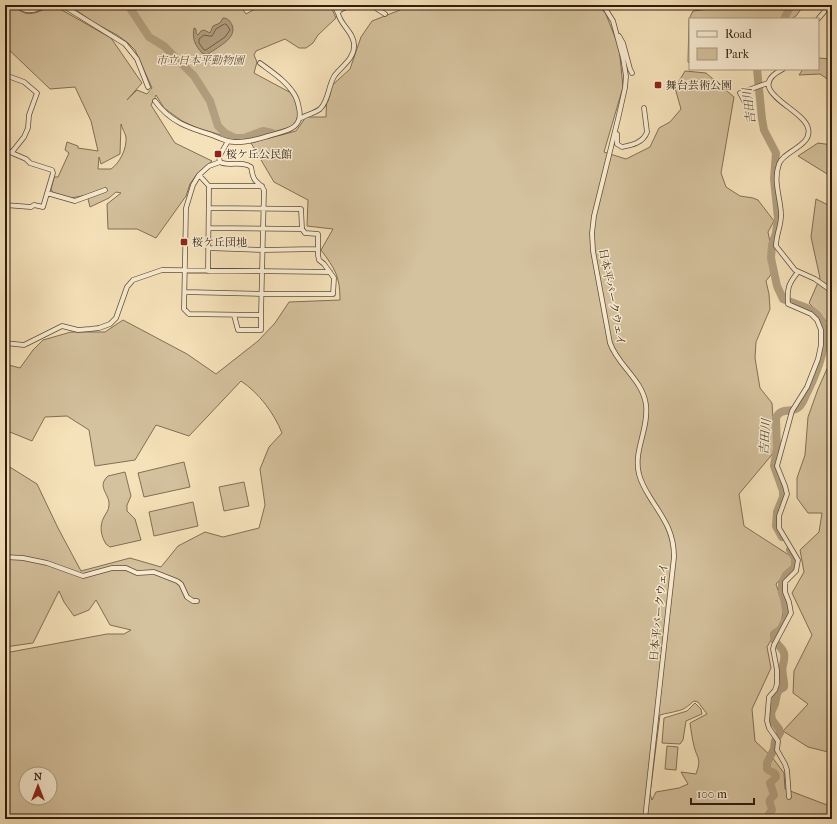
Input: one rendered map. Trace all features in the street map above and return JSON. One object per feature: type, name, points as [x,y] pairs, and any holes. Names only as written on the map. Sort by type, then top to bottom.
[{"type":"street","points":[[17,5],[27,11],[34,11],[47,5]]},
{"type":"street","points":[[62,5],[125,44],[137,59],[148,87]]},
{"type":"street","points":[[155,101],[164,112],[183,125],[193,130],[228,141],[250,141],[293,128],[300,118],[319,109],[324,104],[334,76],[352,56],[354,50],[352,37],[346,26],[341,21],[334,5]]},
{"type":"street","points":[[338,13],[340,10],[350,5]]},
{"type":"street","points":[[371,5],[385,14]]},
{"type":"street","name":"日本平パークウェイ","points":[[603,5],[610,15],[617,32],[626,76],[625,88],[593,224],[593,251],[610,343],[614,353],[640,387],[646,404],[646,422],[638,454],[638,474],[645,490],[668,524],[674,544],[674,557],[645,819]]},
{"type":"street","points":[[819,18],[827,5]]},
{"type":"street","points":[[617,32],[623,43],[632,73]]},
{"type":"street","points":[[260,63],[288,85],[295,94],[298,100],[300,118]]},
{"type":"street","points":[[748,108],[740,93],[768,83],[772,76],[781,70]]},
{"type":"street","points":[[5,75],[24,82],[37,93],[29,115],[28,128],[24,137],[12,152]]},
{"type":"street","points":[[768,83],[772,94],[800,117],[809,130],[807,140],[780,162],[776,180],[781,212],[780,228],[776,246],[786,260],[798,272],[815,279],[832,291]]},
{"type":"street","points":[[611,149],[638,142],[646,135],[647,129],[644,108]]},
{"type":"street","points":[[618,119],[616,141],[619,146],[622,147]]},
{"type":"street","points":[[220,162],[219,157],[228,141]]},
{"type":"street","points":[[5,150],[26,159],[30,163],[52,170],[53,173],[43,207],[34,205],[31,207],[5,205]]},
{"type":"street","points":[[234,315],[238,330],[261,330],[264,190],[262,186],[255,181],[252,176],[251,167],[247,164],[224,164],[220,162],[208,166],[199,175],[193,185],[186,208],[184,309],[189,314],[234,315],[261,316]]},
{"type":"street","points":[[199,175],[209,186],[208,271]]},
{"type":"street","points":[[209,186],[262,186]]},
{"type":"street","points":[[47,194],[75,200],[105,190]]},
{"type":"street","points":[[185,292],[333,294],[334,278],[319,260],[318,234],[305,233],[302,229],[301,209],[209,208]]},
{"type":"street","points":[[208,228],[302,229]]},
{"type":"street","points":[[208,248],[263,250],[318,249]]},
{"type":"street","points":[[5,343],[24,345],[62,326],[78,330],[99,328],[110,324],[116,318],[127,288],[133,280],[162,270],[330,272]]},
{"type":"street","points":[[789,797],[787,770],[777,750],[778,741],[769,728],[767,721],[770,697],[777,684],[777,670],[773,650],[774,645],[791,614],[789,602],[785,592],[785,582],[794,574],[798,565],[797,556],[779,528],[779,516],[787,494],[777,466],[792,412],[806,387],[818,360],[821,345],[821,330],[817,320],[805,311],[788,304],[788,287],[791,280],[798,272]]},
{"type":"street","points":[[5,557],[40,561],[83,576],[112,568],[126,568],[137,573],[154,572],[177,581],[181,584],[187,597],[197,602]]},
{"type":"green space","name":"市立日本平動物園","points":[[5,5],[12,6],[28,14],[40,11],[53,5],[111,38],[142,83],[127,100],[137,90],[147,94],[152,88],[135,50],[117,35],[93,22],[69,5],[240,5],[246,14],[262,5],[330,5],[336,18],[318,35],[313,43],[306,48],[299,48],[285,39],[256,51],[254,55],[257,62],[254,73],[293,94],[300,115],[297,122],[291,127],[238,140],[197,128],[182,121],[164,108],[156,95],[151,105],[175,143],[212,161],[197,174],[190,184],[186,196],[156,238],[137,229],[108,229],[107,204],[121,193],[116,192],[109,198],[90,207],[87,195],[71,198],[53,193],[51,189],[54,177],[58,177],[69,153],[65,150],[67,142],[78,146],[78,148],[98,151],[91,121],[75,87],[50,89],[5,46]],"holes":[[[121,124],[126,141],[120,159],[111,169],[98,169],[99,157],[101,164],[120,154]]]},
{"type":"green space","points":[[401,5],[595,5],[605,12],[619,47],[623,87],[604,152],[626,159],[650,147],[659,128],[670,122],[681,109],[675,88],[685,71],[706,73],[734,97],[721,173],[726,187],[740,196],[758,200],[774,221],[768,232],[772,252],[773,272],[766,281],[770,309],[756,342],[755,358],[760,388],[772,403],[775,451],[739,494],[744,526],[792,557],[794,564],[776,584],[784,608],[781,623],[767,647],[771,668],[752,709],[755,741],[772,757],[784,773],[785,789],[827,805],[832,805],[832,819],[5,819],[5,653],[107,634],[124,634],[131,630],[110,625],[96,600],[89,610],[74,616],[64,602],[59,591],[33,643],[5,647],[5,464],[37,484],[81,571],[130,558],[161,567],[178,546],[205,532],[223,537],[259,528],[265,505],[260,469],[269,447],[282,433],[275,418],[260,397],[241,381],[189,436],[156,425],[135,460],[95,466],[89,430],[67,416],[45,417],[32,441],[5,430],[5,364],[20,368],[33,350],[43,340],[71,332],[105,332],[123,320],[187,354],[216,374],[258,341],[275,323],[289,302],[340,300],[339,285],[336,273],[321,250],[333,229],[307,226],[308,200],[274,182],[251,143],[296,131],[306,117],[326,117],[327,90],[350,69],[361,37],[372,21],[400,10]],"holes":[[[694,701],[698,702],[707,714],[690,723],[693,743],[699,762],[696,774],[681,772],[688,784],[679,788],[656,792],[652,800],[650,794],[660,715],[682,710]]]},
{"type":"green space","points":[[741,5],[804,5],[793,18],[690,18],[693,11]]},
{"type":"green space","points":[[689,19],[689,63],[688,62]]},
{"type":"green space","points":[[819,58],[832,59],[832,82],[820,74],[799,75],[802,70],[819,70]]},
{"type":"green space","points":[[818,143],[832,145],[832,177],[798,156]]},
{"type":"green space","points":[[816,199],[832,207],[832,327],[809,303],[820,278],[811,237]]},
{"type":"green space","points":[[832,349],[832,753],[808,747],[783,731],[808,704],[793,693],[794,671],[812,635],[792,593],[804,572],[800,550],[819,532],[822,513],[808,513],[797,498],[797,478],[805,455],[808,417],[830,362]]},
{"type":"green space","points":[[184,462],[190,487],[144,497],[138,473]]},
{"type":"green space","points":[[125,472],[131,496],[127,505],[127,511],[135,519],[141,540],[110,547],[104,541],[101,531],[102,520],[108,510],[109,505],[103,484],[108,476]]},
{"type":"green space","points":[[244,482],[249,506],[224,511],[219,487]]},
{"type":"green space","points":[[193,502],[198,526],[154,536],[149,512]]},
{"type":"green space","points":[[695,703],[701,709],[702,714],[686,721],[683,740],[680,744],[662,743],[664,718],[687,711]]},
{"type":"green space","points":[[667,746],[678,747],[676,770],[665,769]]},
{"type":"water","points":[[223,18],[230,21],[233,30],[232,35],[225,43],[207,55],[202,53],[195,42],[193,35],[194,28],[196,29],[196,33],[198,35],[204,30],[210,33],[213,26],[220,23]]},
{"type":"waterway","points":[[128,5],[149,37],[164,46],[194,76],[210,101],[218,126],[225,133],[235,138],[244,138],[263,131],[272,133]]},
{"type":"waterway","name":"吉田川","points":[[784,18],[791,5]]},
{"type":"waterway","name":"吉田川","points":[[757,70],[764,130],[776,153],[774,179],[778,218],[776,233],[772,245],[771,258],[777,286],[783,299],[807,308],[819,317],[823,325],[824,334],[824,344],[819,364],[802,403],[796,409],[781,412],[776,418],[777,449],[774,466],[783,491],[783,497],[777,512],[776,526],[782,537]]},
{"type":"waterway","name":"吉田川","points":[[769,819],[769,814],[772,810],[770,801],[774,795],[770,783],[776,775],[767,769],[767,763],[774,749],[775,741],[780,733],[779,729],[772,720],[771,713],[777,694],[779,690],[784,687],[782,670],[784,654],[783,650],[776,642],[774,634],[781,629],[787,616],[782,593],[782,583],[786,575],[795,567],[795,558],[790,550]]},
{"type":"tunnel","points":[[148,87],[155,101]]},
{"type":"place","name":"舞台芸術公園","points":[[658,85]]},
{"type":"place","name":"桜ケ丘公民館","points":[[218,154]]},
{"type":"place","name":"桜ケ丘団地","points":[[184,242]]}]
